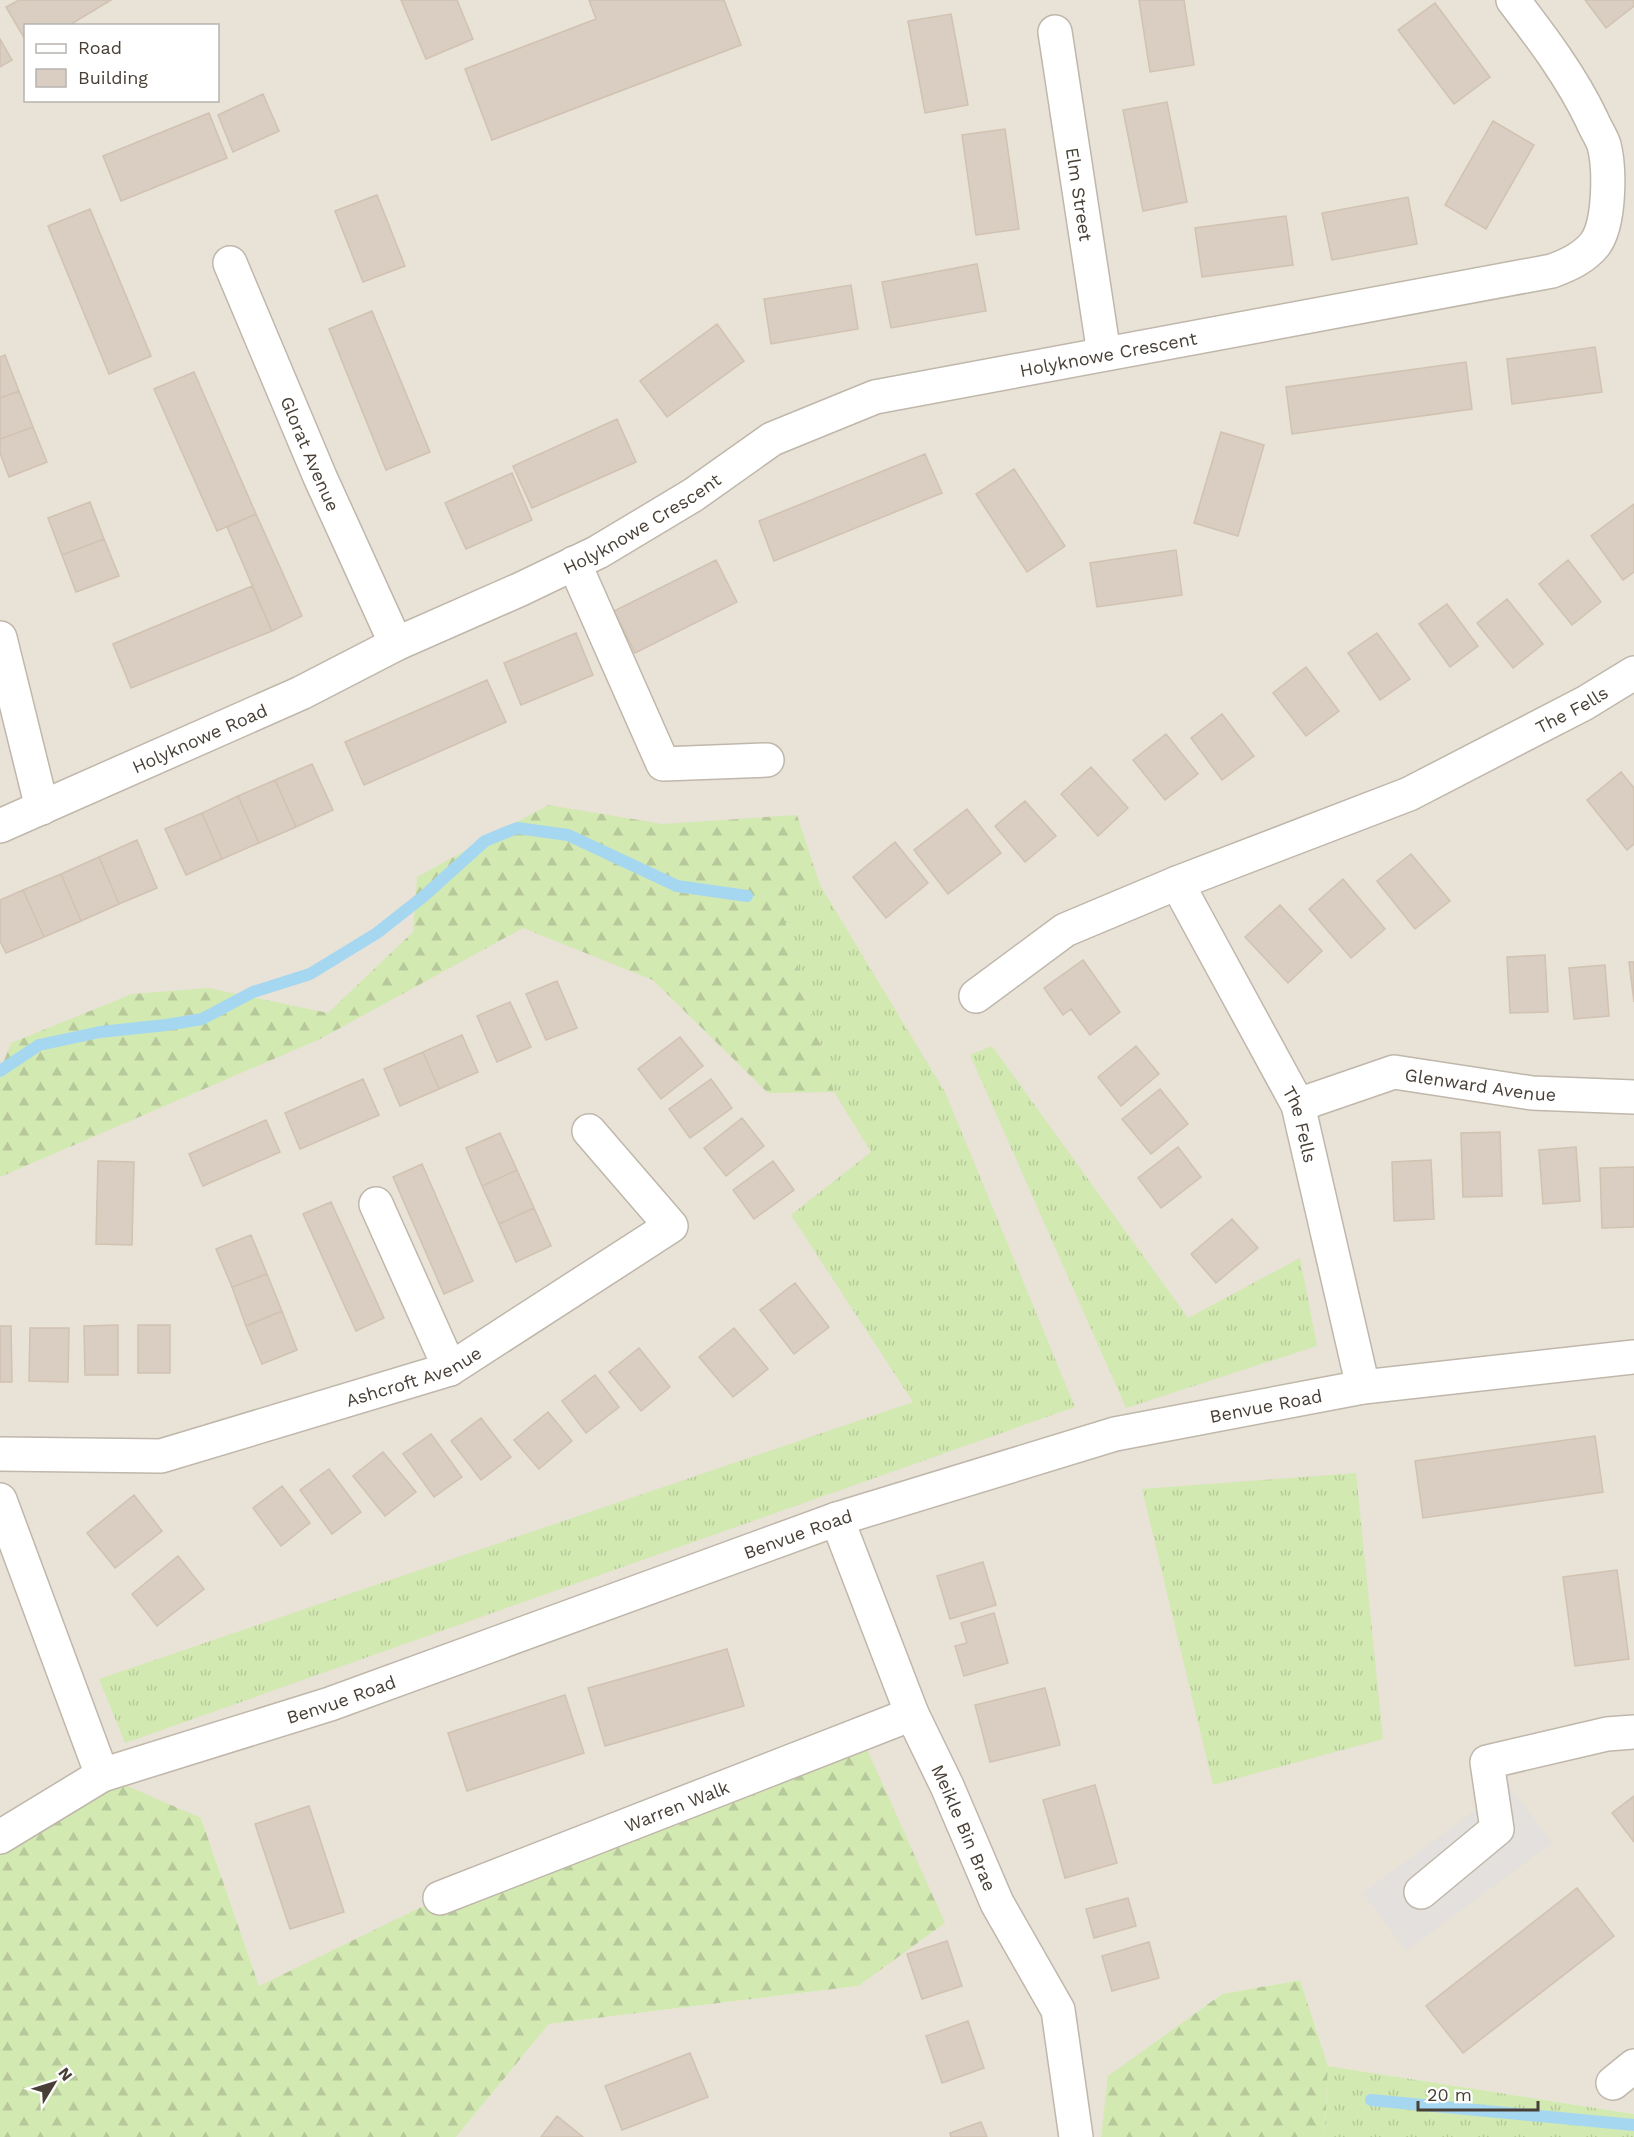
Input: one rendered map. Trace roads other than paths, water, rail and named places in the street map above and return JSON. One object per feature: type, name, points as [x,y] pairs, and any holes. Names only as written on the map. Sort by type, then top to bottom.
[{"type":"street","name":"Holyknowe Crescent","points":[[396,644],[598,552],[693,495],[772,439],[875,397],[1552,271],[1574,262],[1595,243],[1607,212],[1608,181],[1604,145],[1586,108],[1553,53],[1513,0]]},
{"type":"street","name":"Elm Street","points":[[1054,32],[1104,354]]},
{"type":"street","name":"Glorat Avenue","points":[[230,263],[320,477],[396,644]]},
{"type":"street","points":[[574,563],[663,764],[767,760]]},
{"type":"street","points":[[0,638],[42,808]]},
{"type":"street","name":"Holyknowe Road","points":[[0,826],[301,693],[396,644]]},
{"type":"street","name":"The Fells","points":[[976,996],[1065,930],[1409,794],[1585,703],[1634,673]]},
{"type":"street","name":"The Fells","points":[[1177,884],[1298,1105],[1363,1387]]},
{"type":"street","name":"Glenward Avenue","points":[[1298,1105],[1395,1072],[1533,1093],[1634,1097]]},
{"type":"street","name":"Ashcroft Avenue","points":[[0,1455],[161,1456],[450,1369],[671,1226],[589,1131]]},
{"type":"street","points":[[376,1204],[450,1369]]},
{"type":"street","name":"Benvue Road","points":[[0,1837],[102,1775],[330,1704],[837,1519],[1115,1434],[1363,1387],[1634,1357]]},
{"type":"street","points":[[0,1500],[102,1775]]},
{"type":"street","name":"Meikle Bin Brae","points":[[837,1519],[912,1714],[947,1786],[997,1904],[1058,2010],[1076,2137]]},
{"type":"street","name":"Warren Walk","points":[[440,1898],[912,1714]]},
{"type":"street","points":[[1421,1892],[1497,1829],[1487,1762],[1606,1734],[1634,1732]]},
{"type":"waterway","points":[[0,1071],[39,1045],[100,1032],[202,1019],[253,992],[310,974],[377,933],[424,896],[485,841],[517,828],[568,835],[677,886],[747,896]]},
{"type":"waterway","points":[[1371,2100],[1634,2125]]}]
